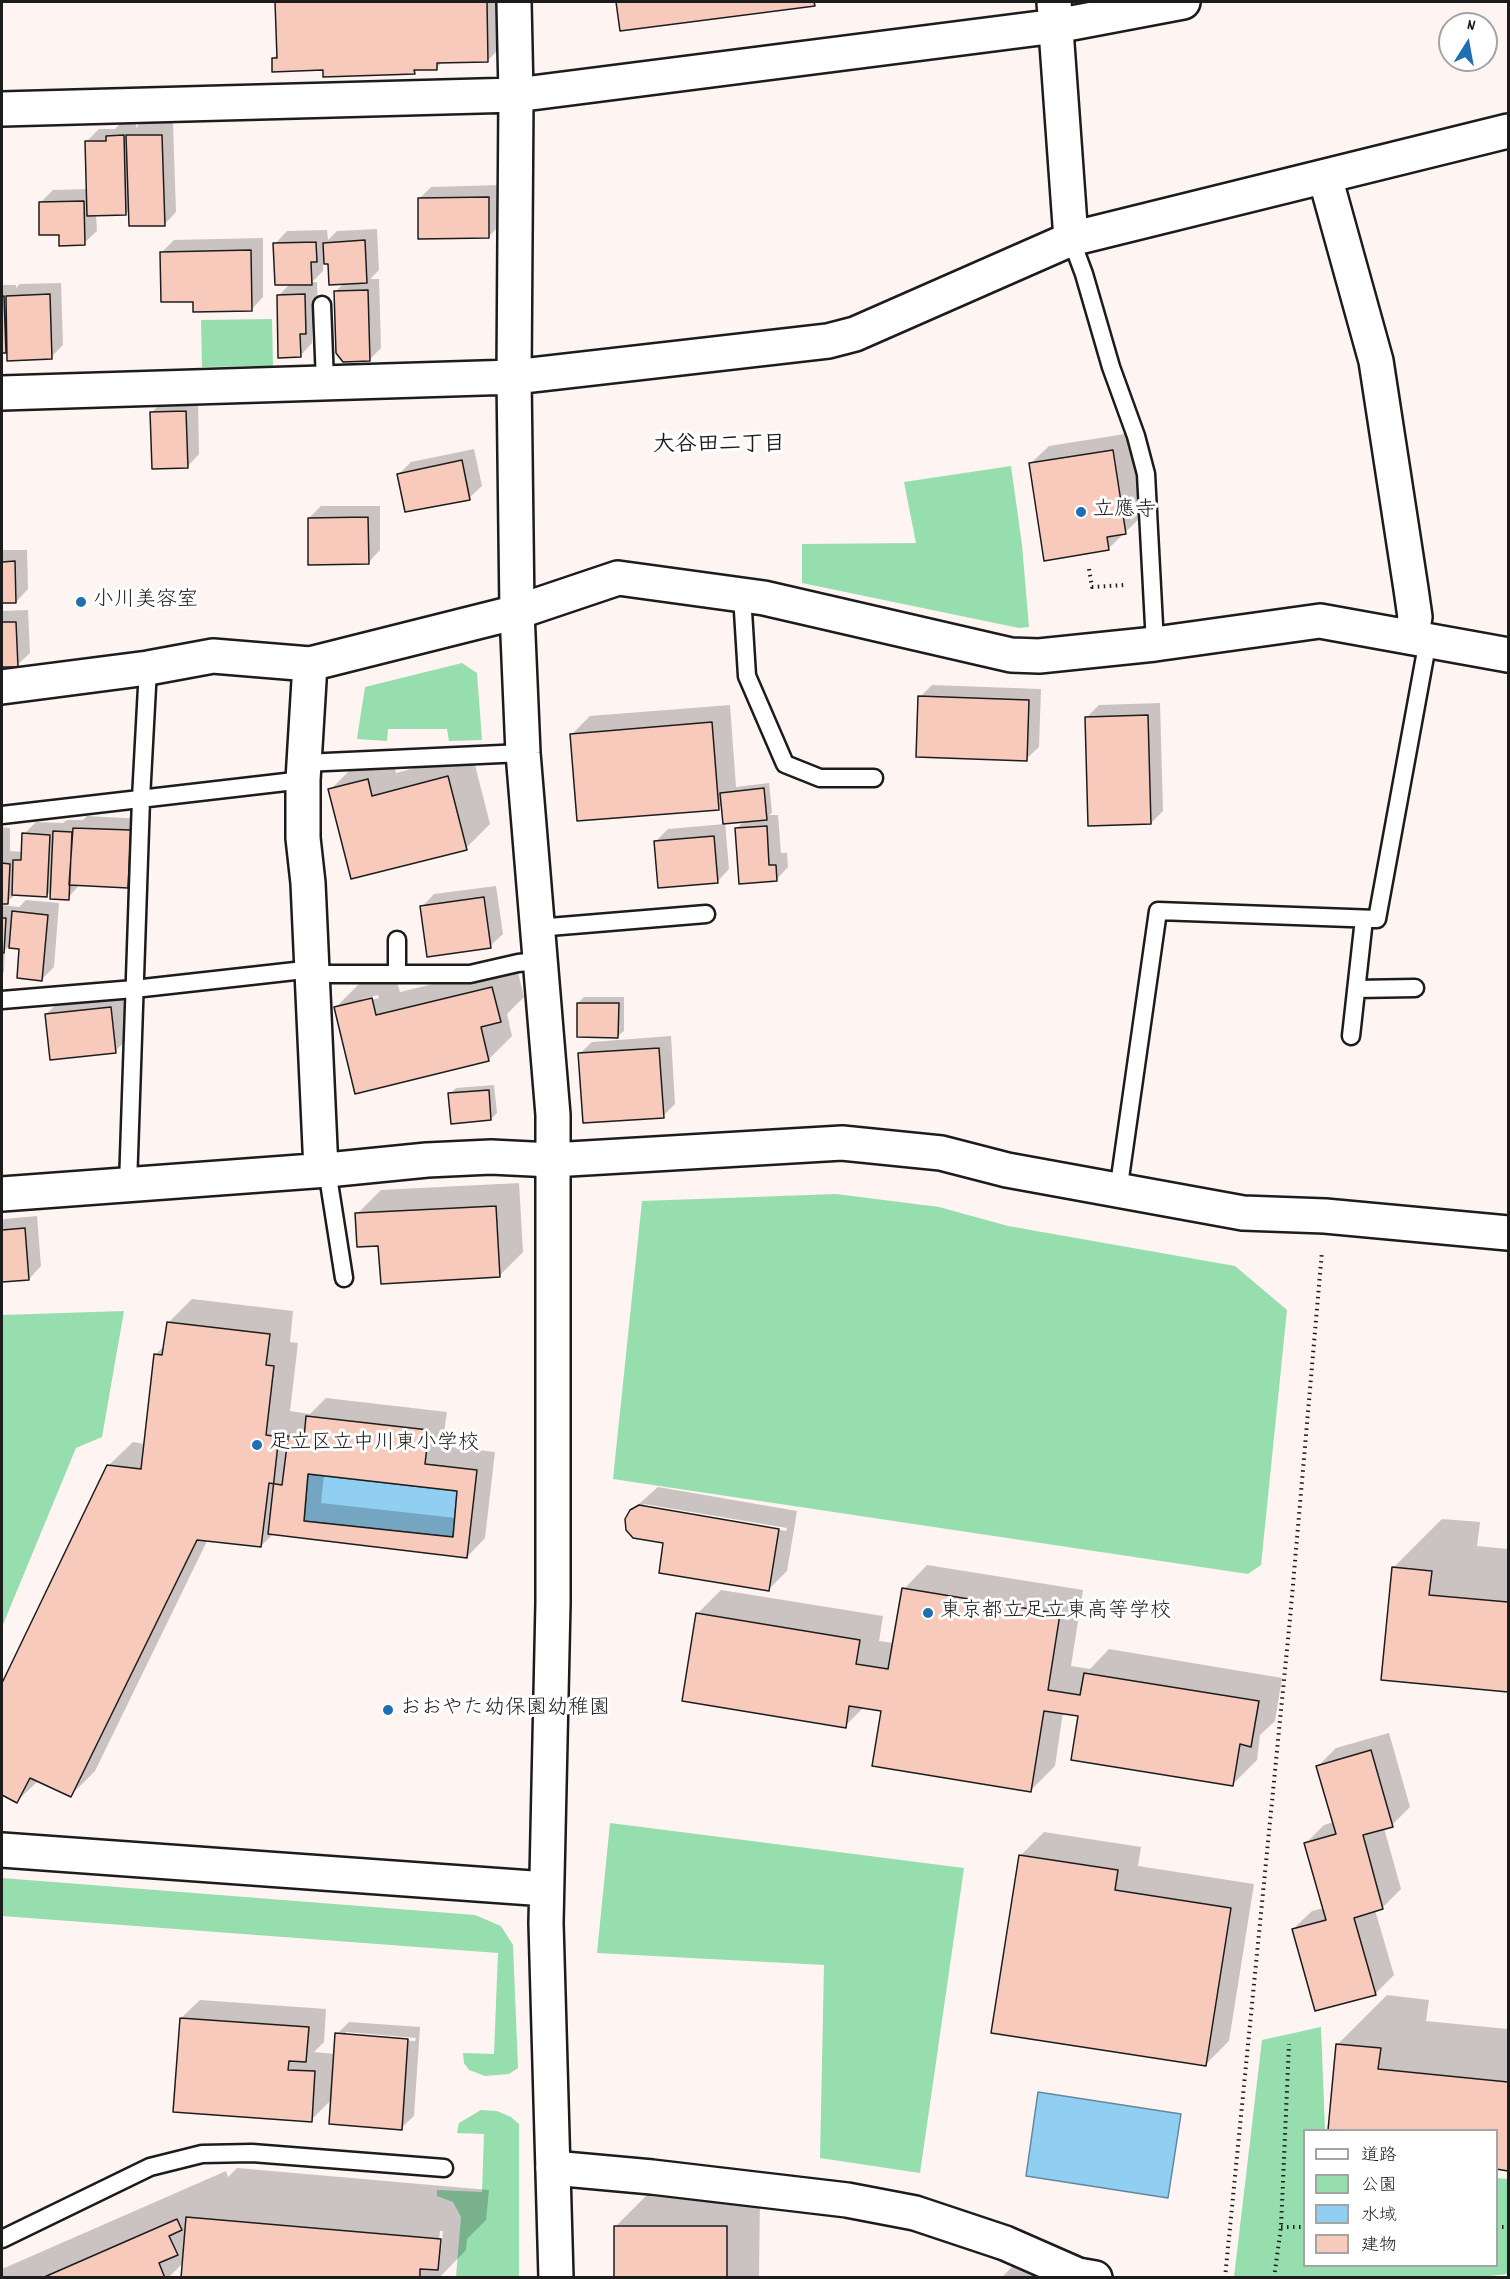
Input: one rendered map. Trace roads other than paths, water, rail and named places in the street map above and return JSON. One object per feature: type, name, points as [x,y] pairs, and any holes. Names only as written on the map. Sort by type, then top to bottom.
[{"type":"street","points":[[513,2],[516,95],[514,377],[517,612],[523,753],[553,1115],[553,1603],[546,1889],[556,2277]]},
{"type":"street","points":[[2,109],[516,95],[1055,14],[1183,2]]},
{"type":"street","points":[[1055,14],[1071,239]]},
{"type":"street","points":[[2,393],[514,377],[828,341],[855,334],[1071,239],[1509,131]]},
{"type":"street","points":[[1325,177],[1376,361],[1419,638]]},
{"type":"street","points":[[2,687],[148,668],[213,656],[310,663],[517,612],[618,578],[764,598],[1011,655],[1039,656],[1155,644],[1320,621],[1509,655]]},
{"type":"street","points":[[310,663],[303,772],[303,838],[308,883],[324,1170]]},
{"type":"street","points":[[2,1194],[491,1157],[552,1160],[842,1143],[941,1153],[1007,1170],[1243,1213],[1325,1216],[1509,1233]]},
{"type":"street","points":[[2,1850],[546,1889]]},
{"type":"street","points":[[553,2168],[847,2200],[915,2213],[1005,2243],[1078,2275],[1095,2277]]},
{"type":"lane","points":[[1071,239],[1084,274],[1111,367],[1136,436],[1146,474],[1155,644]]},
{"type":"lane","points":[[322,305],[325,382]]},
{"type":"lane","points":[[742,595],[747,676],[785,765],[820,778],[874,778]]},
{"type":"lane","points":[[1118,1192],[1158,911],[1377,919],[1419,638]]},
{"type":"lane","points":[[128,1185],[141,799],[148,668]]},
{"type":"lane","points":[[2,815],[141,799],[303,772],[523,753]]},
{"type":"lane","points":[[537,928],[706,914]]},
{"type":"lane","points":[[1351,1035],[1364,918]]},
{"type":"lane","points":[[397,940],[397,974]]},
{"type":"lane","points":[[2,1000],[312,972],[470,974],[539,960]]},
{"type":"lane","points":[[1356,989],[1415,988]]},
{"type":"lane","points":[[324,1170],[344,1278]]},
{"type":"lane","points":[[2,2239],[150,2167],[202,2154],[252,2153],[444,2168]]},
{"type":"water","points":[[308,1474],[457,1491],[453,1537],[304,1521]]},
{"type":"water","points":[[1038,2092],[1181,2114],[1168,2198],[1026,2176]]},
{"type":"place","name":"立應寺","points":[[1081,512]]},
{"type":"place","name":"小川美容室","points":[[81,602]]},
{"type":"place","name":"足立区立中川東小学校","points":[[257,1445]]},
{"type":"place","name":"東京都立足立東高等学校","points":[[928,1613]]},
{"type":"place","name":"おおやた幼保園幼稚園","points":[[388,1710]]},
{"type":"district","name":"大谷田二丁目","points":[[719,447]]}]
